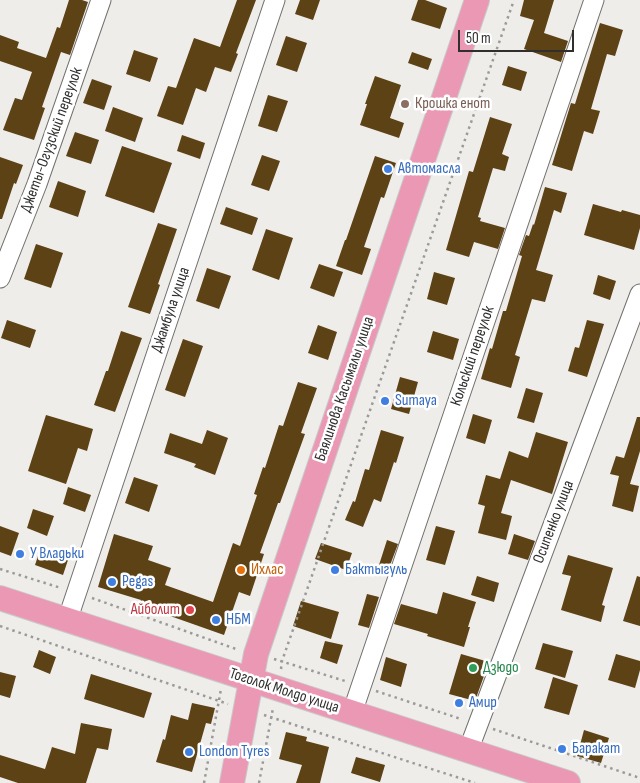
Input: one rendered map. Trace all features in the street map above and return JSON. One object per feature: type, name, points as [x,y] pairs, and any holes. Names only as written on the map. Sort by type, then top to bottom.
[{"type":"main road","name":"Баялинова Касымалы улица","points":[[232,783],[256,654],[477,0]]},
{"type":"main road","name":"Тоголок Молдо улица","points":[[0,598],[568,783]]},
{"type":"street","name":"Джеты-Огузский переулок","points":[[0,278],[37,184],[101,0]]},
{"type":"street","name":"Джамбула улица","points":[[68,621],[275,0]]},
{"type":"street","name":"Кольский переулок","points":[[352,713],[594,0]]},
{"type":"street","name":"Осипенко улица","points":[[468,751],[640,294]]},
{"type":"path","points":[[282,661],[514,0]]},
{"type":"path","points":[[0,569],[76,593],[236,649]]},
{"type":"path","points":[[0,626],[234,706]]},
{"type":"path","points":[[270,658],[640,778]]},
{"type":"path","points":[[204,783],[222,685]]},
{"type":"path","points":[[259,783],[273,708]]},
{"type":"path","points":[[263,715],[475,783]]},
{"type":"building","points":[[69,0],[88,2],[70,55],[61,52],[42,107],[45,108],[34,140],[3,130],[15,98],[22,100],[32,72],[0,61],[0,35],[19,42],[17,48],[46,58],[57,27],[60,28]]},
{"type":"building","points":[[237,0],[256,0],[236,53],[238,54],[231,72],[215,67],[206,92],[196,88],[183,125],[157,116],[168,86],[176,88],[194,38],[220,47]]},
{"type":"building","points":[[300,0],[320,0],[313,20],[295,14]]},
{"type":"building","points":[[418,0],[425,0],[447,8],[440,29],[411,20]]},
{"type":"building","points":[[524,0],[554,0],[544,33],[568,41],[561,62],[524,49],[534,20],[520,16]]},
{"type":"building","points":[[600,23],[623,30],[615,56],[607,54],[591,109],[600,111],[593,134],[584,131],[572,171],[552,165],[571,103],[575,104]]},
{"type":"building","points":[[286,36],[307,43],[297,72],[276,65]]},
{"type":"building","points":[[134,50],[158,58],[150,82],[126,74]]},
{"type":"building","points":[[412,52],[432,59],[428,70],[408,63]]},
{"type":"building","points":[[508,66],[527,72],[521,91],[502,85]]},
{"type":"building","points":[[375,76],[401,85],[390,118],[404,123],[399,138],[360,125]]},
{"type":"building","points":[[92,79],[112,86],[104,110],[83,103]]},
{"type":"building","points":[[268,95],[288,101],[277,132],[258,126]]},
{"type":"building","points":[[113,107],[143,118],[135,142],[105,131]]},
{"type":"building","points":[[490,117],[512,124],[502,154],[509,157],[505,171],[493,168],[478,217],[481,218],[480,221],[505,228],[498,249],[474,242],[469,257],[446,250],[469,171],[473,172]]},
{"type":"building","points":[[75,132],[99,140],[91,164],[66,156]]},
{"type":"building","points":[[182,135],[205,143],[200,159],[177,151]]},
{"type":"building","points":[[122,146],[172,163],[154,213],[105,196]]},
{"type":"building","points":[[262,155],[280,161],[269,191],[251,185]]},
{"type":"building","points":[[375,156],[396,163],[384,198],[381,197],[364,247],[371,249],[362,275],[336,266]]},
{"type":"building","points":[[0,157],[23,165],[16,184],[14,183],[2,219],[0,219]]},
{"type":"building","points":[[58,181],[86,191],[78,217],[49,207]]},
{"type":"building","points":[[545,187],[567,193],[561,213],[554,210],[536,270],[553,275],[545,302],[532,299],[515,355],[520,357],[511,388],[481,379],[503,311],[506,311],[522,256],[519,255],[526,235],[529,236],[534,225]]},
{"type":"building","points":[[593,204],[640,215],[640,228],[634,250],[584,235]]},
{"type":"building","points":[[226,207],[258,218],[252,235],[220,224]]},
{"type":"building","points":[[158,223],[177,229],[150,314],[128,307]]},
{"type":"building","points":[[266,229],[293,238],[279,280],[252,270]]},
{"type":"building","points":[[36,244],[63,253],[51,288],[24,279]]},
{"type":"building","points":[[319,264],[343,272],[334,297],[310,288]]},
{"type":"building","points":[[207,268],[231,276],[219,309],[196,301]]},
{"type":"building","points":[[434,272],[455,278],[447,305],[427,299]]},
{"type":"building","points":[[598,275],[616,281],[610,300],[593,294]]},
{"type":"building","points":[[7,320],[36,330],[30,348],[1,338]]},
{"type":"building","points":[[587,320],[604,324],[587,377],[568,371],[575,347],[579,348]]},
{"type":"building","points":[[318,325],[337,332],[328,360],[308,353]]},
{"type":"building","points":[[121,331],[142,338],[115,412],[94,405]]},
{"type":"building","points":[[433,331],[459,339],[453,360],[427,352]]},
{"type":"building","points":[[183,339],[203,346],[185,397],[165,390]]},
{"type":"building","points":[[400,377],[418,382],[409,414],[391,409]]},
{"type":"building","points":[[298,382],[317,388],[301,433],[305,434],[260,553],[264,554],[250,596],[239,592],[224,635],[139,605],[141,600],[98,587],[114,534],[153,546],[148,560],[171,568],[165,585],[213,602],[233,543],[240,546],[257,495],[254,494],[263,467],[265,468],[279,425],[283,426]]},
{"type":"building","points":[[526,388],[543,393],[534,423],[517,418]]},
{"type":"building","points":[[473,414],[492,420],[485,444],[466,438]]},
{"type":"building","points":[[46,415],[93,429],[87,451],[78,448],[66,484],[28,471]]},
{"type":"building","points":[[637,417],[640,417],[640,451],[630,484],[639,486],[633,512],[612,506],[619,476],[610,474],[616,456],[624,458]]},
{"type":"building","points":[[207,430],[228,438],[215,475],[194,467],[196,464],[164,453],[170,433],[202,444]]},
{"type":"building","points":[[381,430],[404,437],[381,502],[374,499],[363,527],[345,520],[353,501],[355,502],[365,469],[369,470]]},
{"type":"building","points":[[536,432],[568,442],[552,494],[511,480],[501,513],[512,516],[506,540],[478,533],[485,506],[478,504],[486,475],[500,479],[509,451],[528,458]]},
{"type":"building","points":[[134,477],[158,485],[149,512],[125,503]]},
{"type":"building","points":[[68,487],[91,495],[85,512],[63,504]]},
{"type":"building","points":[[33,509],[54,516],[47,536],[27,528]]},
{"type":"building","points":[[0,526],[19,533],[11,556],[0,552]]},
{"type":"building","points":[[436,526],[455,531],[445,565],[426,560]]},
{"type":"building","points":[[514,534],[535,541],[528,560],[508,554]]},
{"type":"building","points":[[387,540],[398,544],[389,568],[379,565]]},
{"type":"building","points":[[321,543],[352,553],[346,570],[315,559]]},
{"type":"building","points":[[41,547],[69,557],[63,575],[35,565]]},
{"type":"building","points":[[568,555],[613,568],[602,605],[605,606],[601,622],[561,610],[571,576],[562,574]]},
{"type":"building","points":[[477,576],[499,583],[494,602],[471,595]]},
{"type":"building","points":[[637,576],[640,577],[640,626],[623,621]]},
{"type":"building","points":[[443,592],[476,602],[464,647],[394,624],[401,604],[437,614]]},
{"type":"building","points":[[367,594],[379,597],[369,628],[358,625]]},
{"type":"building","points":[[301,601],[339,612],[331,639],[293,626]]},
{"type":"building","points":[[325,641],[343,645],[337,664],[320,658]]},
{"type":"building","points":[[543,643],[573,651],[565,678],[535,669]]},
{"type":"building","points":[[39,650],[56,657],[50,674],[33,667]]},
{"type":"building","points":[[461,654],[489,662],[475,701],[449,694]]},
{"type":"building","points":[[616,654],[640,661],[640,670],[635,688],[608,680]]},
{"type":"building","points":[[386,657],[407,664],[401,687],[380,680]]},
{"type":"building","points":[[0,672],[16,676],[10,698],[0,695]]},
{"type":"building","points":[[91,674],[152,693],[144,718],[84,699]]},
{"type":"building","points":[[553,677],[578,685],[569,715],[544,708]]},
{"type":"building","points":[[192,703],[215,708],[211,724],[206,723],[192,772],[156,762],[163,739],[165,740],[171,715],[188,720]]},
{"type":"building","points":[[81,723],[112,729],[108,750],[97,748],[86,783],[18,783],[0,777],[0,755],[45,769],[52,747],[75,754]]},
{"type":"building","points":[[584,730],[609,738],[601,763],[577,756]]},
{"type":"building","points":[[286,732],[307,737],[306,741],[329,747],[320,783],[296,783],[302,765],[279,759]]},
{"type":"building","points":[[356,757],[385,765],[380,782],[351,773]]},
{"type":"place","name":"Крошка енот","points":[[405,104]]},
{"type":"place","name":"Автомасла","points":[[388,169]]},
{"type":"place","name":"Sumaya","points":[[385,401]]},
{"type":"place","name":"У Владьки","points":[[20,554]]},
{"type":"place","name":"Ихлас","points":[[241,570]]},
{"type":"place","name":"Бактыгуль","points":[[335,570]]},
{"type":"place","name":"Pegas","points":[[112,582]]},
{"type":"place","name":"Айболит","points":[[190,610]]},
{"type":"place","name":"НБМ","points":[[216,620]]},
{"type":"place","name":"Дзюдо","points":[[473,668]]},
{"type":"place","name":"Амир","points":[[459,703]]},
{"type":"place","name":"Баракат","points":[[562,749]]},
{"type":"place","name":"London Tyres","points":[[189,752]]}]
